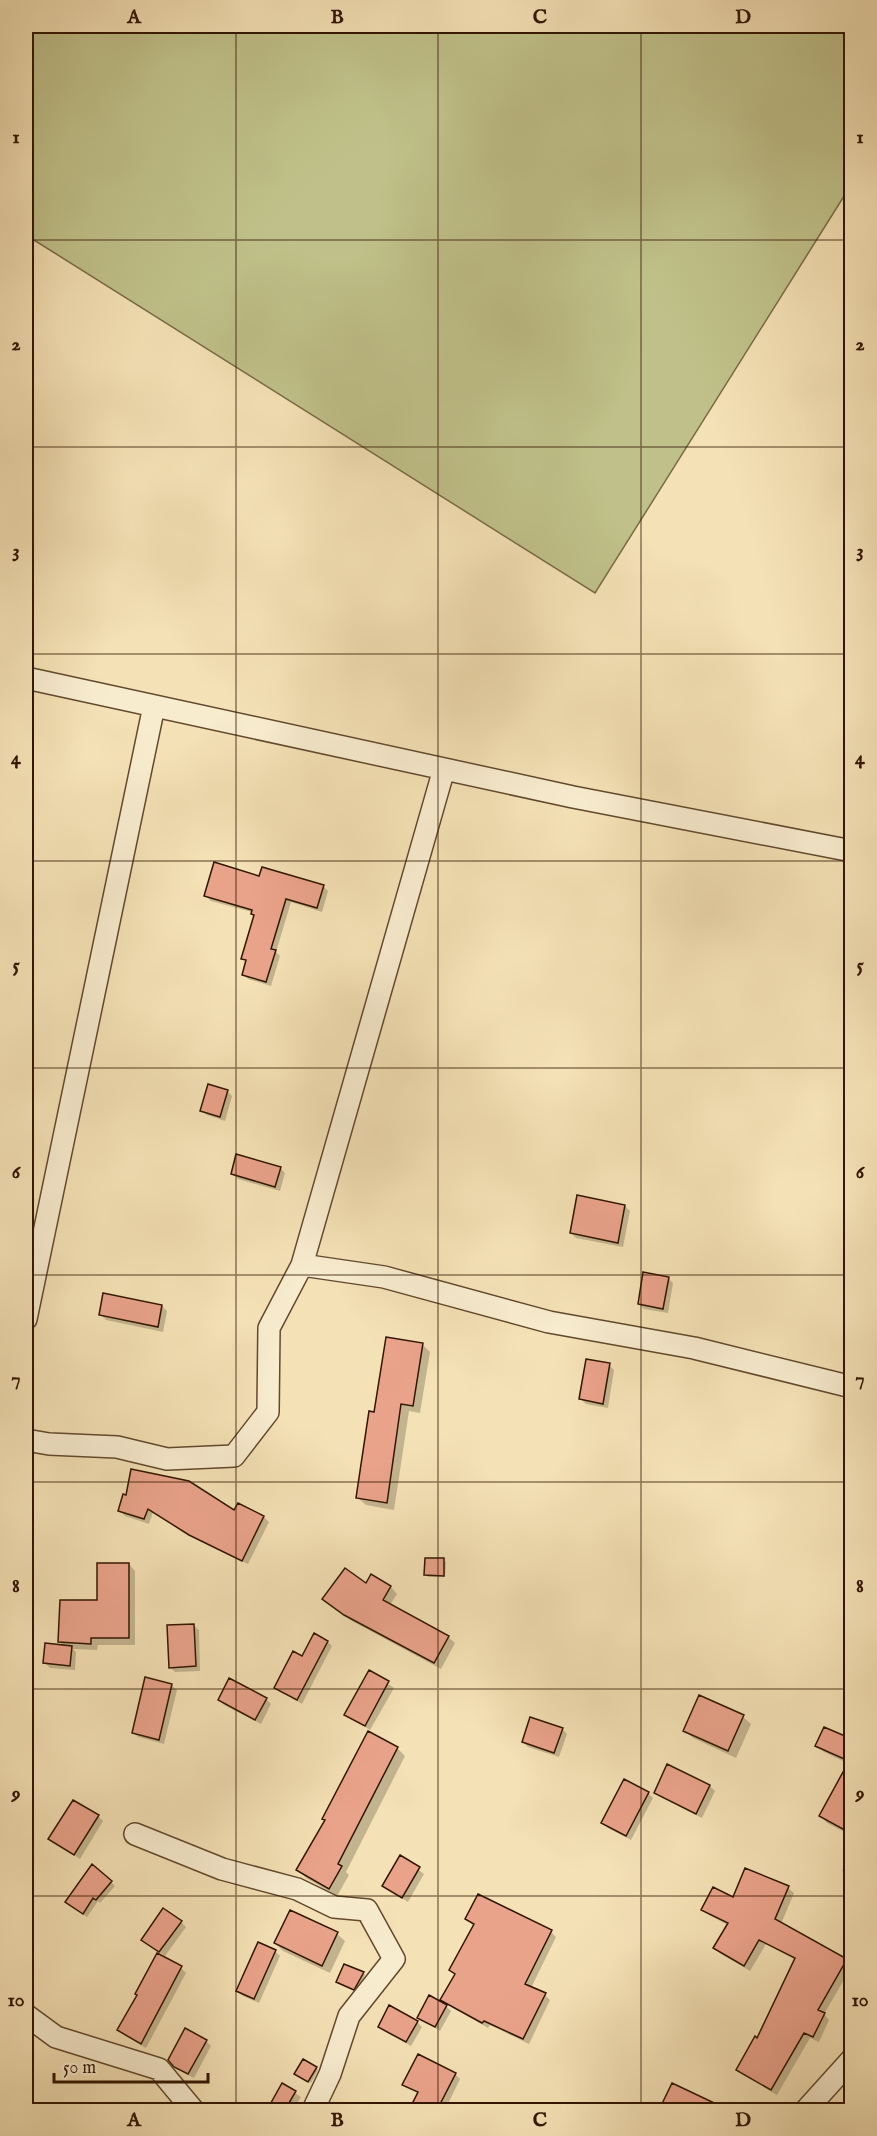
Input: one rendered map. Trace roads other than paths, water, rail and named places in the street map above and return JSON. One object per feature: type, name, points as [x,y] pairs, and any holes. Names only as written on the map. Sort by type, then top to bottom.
[{"type":"street","points":[[26,678],[573,797],[852,850]]},
{"type":"street","points":[[26,1319],[154,705]]},
{"type":"street","points":[[26,1440],[117,1447],[168,1459],[234,1456],[268,1412],[269,1328],[302,1265],[444,769]]},
{"type":"street","points":[[302,1265],[384,1277],[549,1322],[694,1348],[852,1387]]},
{"type":"street","points":[[135,1834],[222,1869],[297,1889],[334,1907],[366,1910],[394,1959],[349,2016],[330,2074],[313,2110]]},
{"type":"street","points":[[26,2015],[56,2037],[159,2068],[193,2110]]},
{"type":"street","points":[[806,2110],[852,2059]]}]
